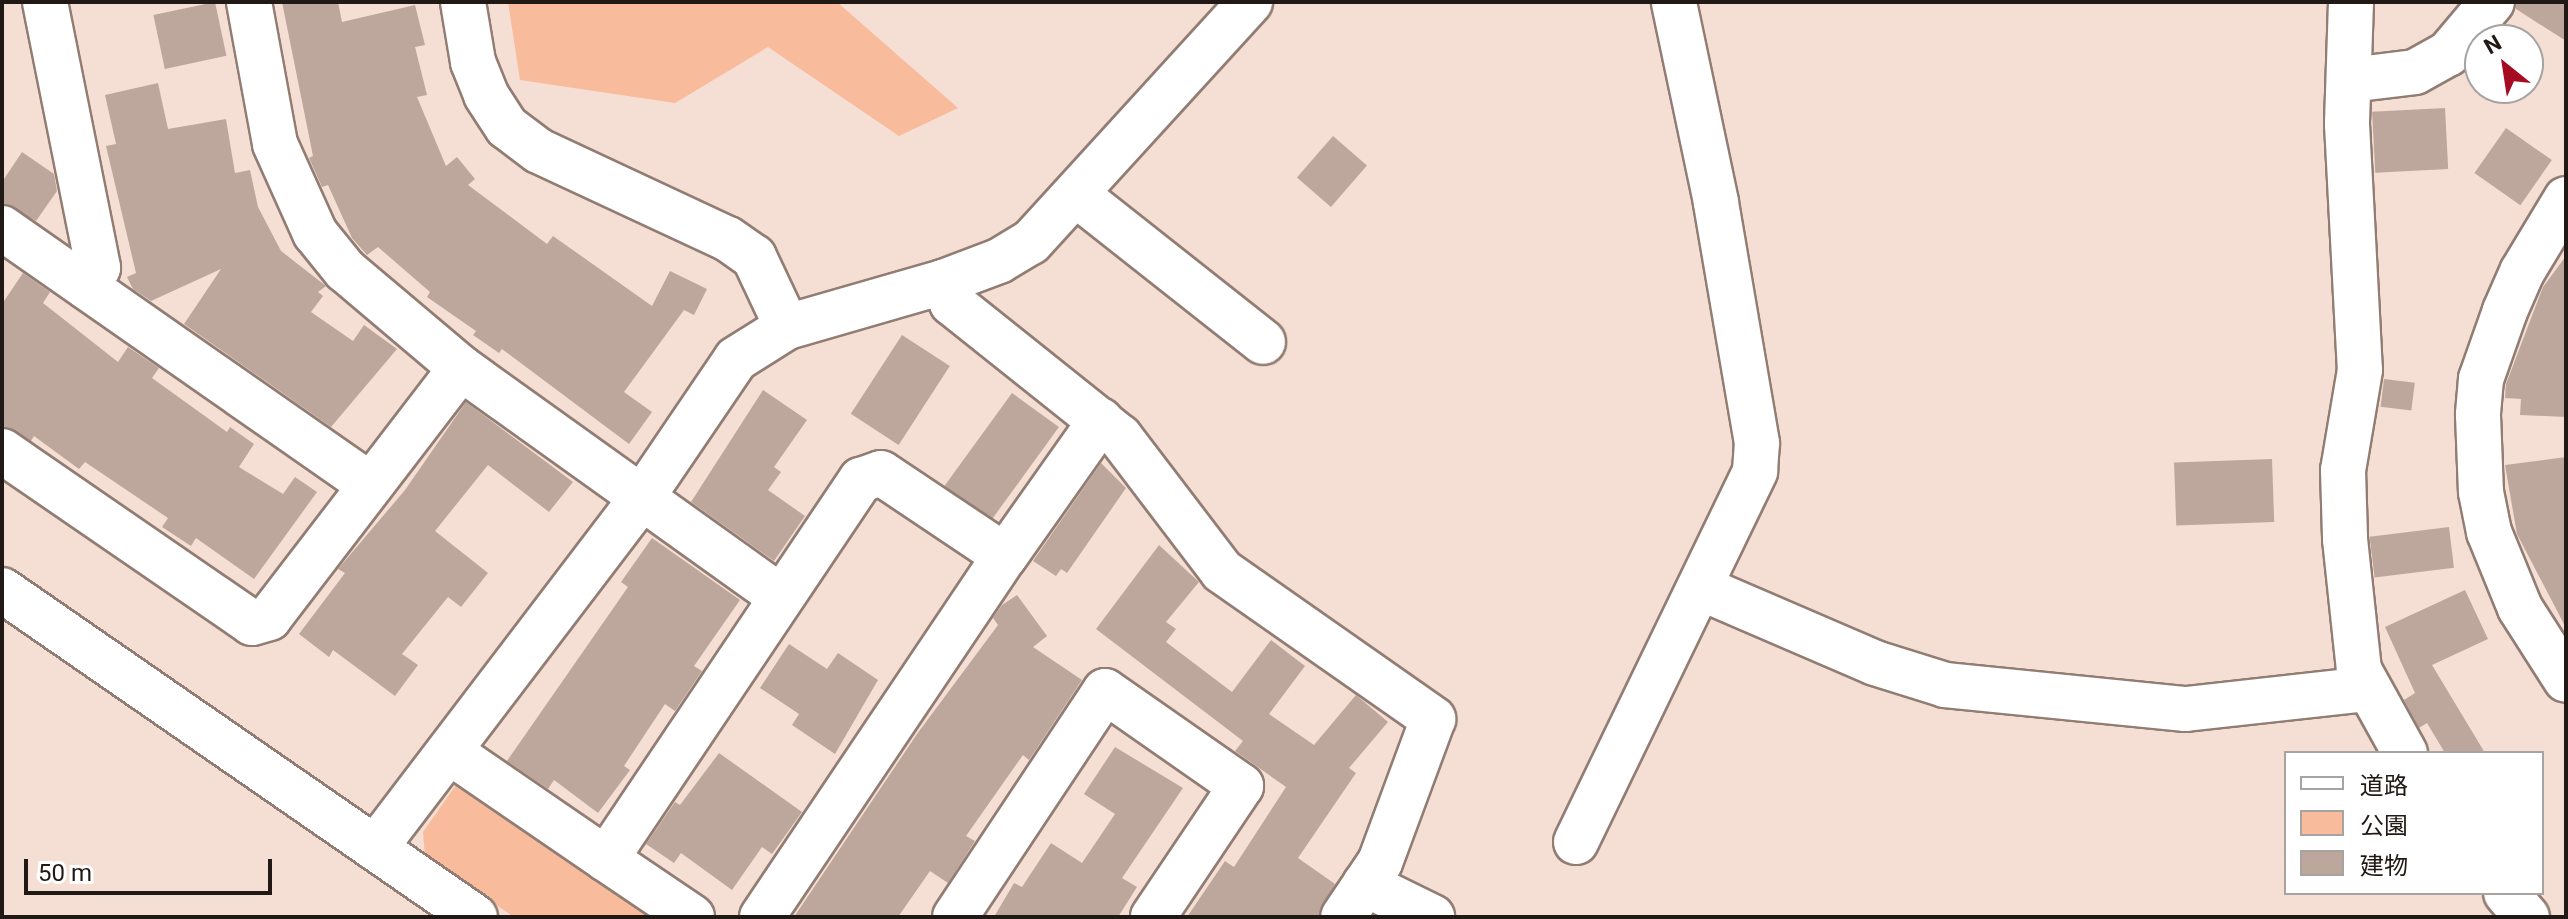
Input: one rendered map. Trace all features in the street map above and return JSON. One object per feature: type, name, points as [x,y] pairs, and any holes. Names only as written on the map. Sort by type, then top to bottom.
[{"type":"street","points":[[45,2],[98,268],[87,287]]},
{"type":"street","points":[[249,2],[275,144],[315,233],[345,270],[461,368],[781,597]]},
{"type":"street","points":[[463,2],[473,62],[486,95],[507,127],[539,151],[728,239],[754,257],[787,327]]},
{"type":"street","points":[[375,848],[641,499],[736,359],[787,327],[954,278],[1031,242],[1250,2]]},
{"type":"street","points":[[1576,842],[1755,471],[1757,443],[1716,202],[1674,2]]},
{"type":"street","points":[[2351,2],[2347,124],[2360,370],[2343,470],[2345,539],[2355,647],[2368,689],[2404,751]]},
{"type":"street","points":[[2350,80],[2415,72],[2448,54],[2492,2]]},
{"type":"street","points":[[1077,195],[1263,342]]},
{"type":"street","points":[[2566,199],[2522,272],[2505,311],[2481,379],[2478,415],[2481,492],[2489,532],[2520,608],[2566,680]]},
{"type":"street","points":[[2,228],[370,485]]},
{"type":"street","points":[[954,278],[952,303],[1101,420],[1222,571],[1433,719],[1380,862],[1354,900],[1432,917]]},
{"type":"street","points":[[2,451],[252,623],[269,618],[461,368]]},
{"type":"street","points":[[762,917],[1005,556],[1101,420]]},
{"type":"street","points":[[606,859],[861,480],[881,473],[1005,556]]},
{"type":"street","points":[[1701,588],[1875,663],[1945,685],[2186,709],[2368,689]]},
{"type":"street","points":[[2,590],[475,917]]},
{"type":"street","points":[[955,917],[1105,691],[1241,786],[1153,917]]},
{"type":"street","points":[[466,763],[692,917]]},
{"type":"street","points":[[2508,895],[2527,917]]},
{"type":"green space","points":[[508,2],[837,2],[958,108],[899,136],[768,47],[675,103],[520,80]]},
{"type":"green space","points":[[461,778],[666,917],[514,917],[425,856],[423,832]]},
{"type":"building","points":[[215,2],[226,56],[165,69],[153,15]]},
{"type":"building","points":[[282,2],[338,2],[342,22],[415,5],[425,45],[415,47],[427,95],[417,97],[446,166],[457,157],[475,179],[468,185],[547,244],[553,236],[652,306],[670,271],[707,289],[694,315],[684,310],[624,392],[652,412],[629,444],[502,349],[499,353],[473,335],[476,331],[427,297],[430,292],[378,247],[367,255],[352,238],[328,185],[322,187],[309,158],[313,156]]},
{"type":"building","points":[[2516,2],[2566,2],[2566,41],[2544,24],[2516,9]]},
{"type":"building","points":[[158,83],[168,129],[226,119],[235,173],[250,170],[258,207],[281,251],[326,286],[318,292],[323,296],[311,312],[353,341],[364,325],[397,349],[331,427],[184,324],[221,269],[151,301],[133,289],[127,277],[136,273],[106,146],[116,144],[105,95]]},
{"type":"building","points":[[2445,108],[2448,169],[2375,173],[2372,112]]},
{"type":"building","points":[[2506,128],[2552,160],[2520,205],[2474,173]]},
{"type":"building","points":[[1333,136],[1367,166],[1331,207],[1297,178]]},
{"type":"building","points":[[22,152],[54,174],[57,191],[36,221],[2,203],[2,182]]},
{"type":"building","points":[[2566,256],[2566,417],[2520,415],[2521,399],[2505,398],[2506,384],[2543,287]]},
{"type":"building","points":[[23,273],[50,292],[43,303],[118,362],[128,347],[159,368],[152,378],[227,432],[230,427],[254,444],[239,467],[283,494],[295,477],[317,492],[254,579],[196,538],[191,546],[162,527],[168,518],[85,462],[79,469],[34,436],[31,441],[2,426],[2,304]]},
{"type":"building","points":[[902,335],[950,366],[899,445],[851,414]]},
{"type":"building","points":[[2384,379],[2415,383],[2411,411],[2381,407]]},
{"type":"building","points":[[763,390],[807,420],[774,467],[781,472],[768,490],[805,516],[774,561],[691,502]]},
{"type":"building","points":[[1012,393],[1059,427],[991,520],[944,486]]},
{"type":"building","points":[[466,402],[573,482],[549,512],[488,465],[435,531],[488,573],[461,607],[448,597],[402,654],[418,665],[395,696],[333,650],[329,657],[299,634],[345,573],[338,569],[405,490]]},
{"type":"building","points":[[2566,457],[2566,628],[2517,534],[2505,465]]},
{"type":"building","points":[[2272,459],[2274,522],[2176,525],[2174,462]]},
{"type":"building","points":[[1101,463],[1126,488],[1067,573],[1061,569],[1056,576],[1033,561]]},
{"type":"building","points":[[2449,527],[2454,568],[2375,577],[2370,537]]},
{"type":"building","points":[[652,538],[740,600],[694,666],[702,671],[675,711],[665,704],[624,766],[630,770],[598,813],[554,780],[548,789],[507,761],[628,587],[621,582]]},
{"type":"building","points":[[1159,545],[1199,582],[1166,622],[1176,629],[1166,642],[1232,692],[1271,640],[1305,666],[1269,714],[1314,745],[1356,695],[1388,722],[1349,768],[1356,773],[1298,858],[1335,884],[1318,917],[1187,917],[1225,861],[1234,867],[1286,787],[1235,751],[1243,741],[1096,629]]},
{"type":"building","points":[[2465,590],[2488,639],[2432,665],[2484,751],[2444,751],[2427,723],[2419,728],[2404,700],[2415,693],[2385,627]]},
{"type":"building","points":[[1017,595],[1047,636],[1033,647],[1082,680],[1029,760],[1023,755],[966,836],[975,841],[948,883],[930,871],[898,917],[794,917],[917,734],[998,625],[993,618],[1002,605]]},
{"type":"building","points":[[789,644],[827,669],[838,653],[878,680],[835,754],[792,725],[799,714],[760,688]]},
{"type":"building","points":[[1115,747],[1183,788],[1122,878],[1137,887],[1118,917],[994,917],[1014,883],[1022,887],[1051,843],[1082,863],[1115,814],[1084,794]]},
{"type":"building","points":[[719,753],[802,812],[772,854],[762,847],[732,890],[681,853],[674,863],[646,844],[675,802],[680,805]]}]
